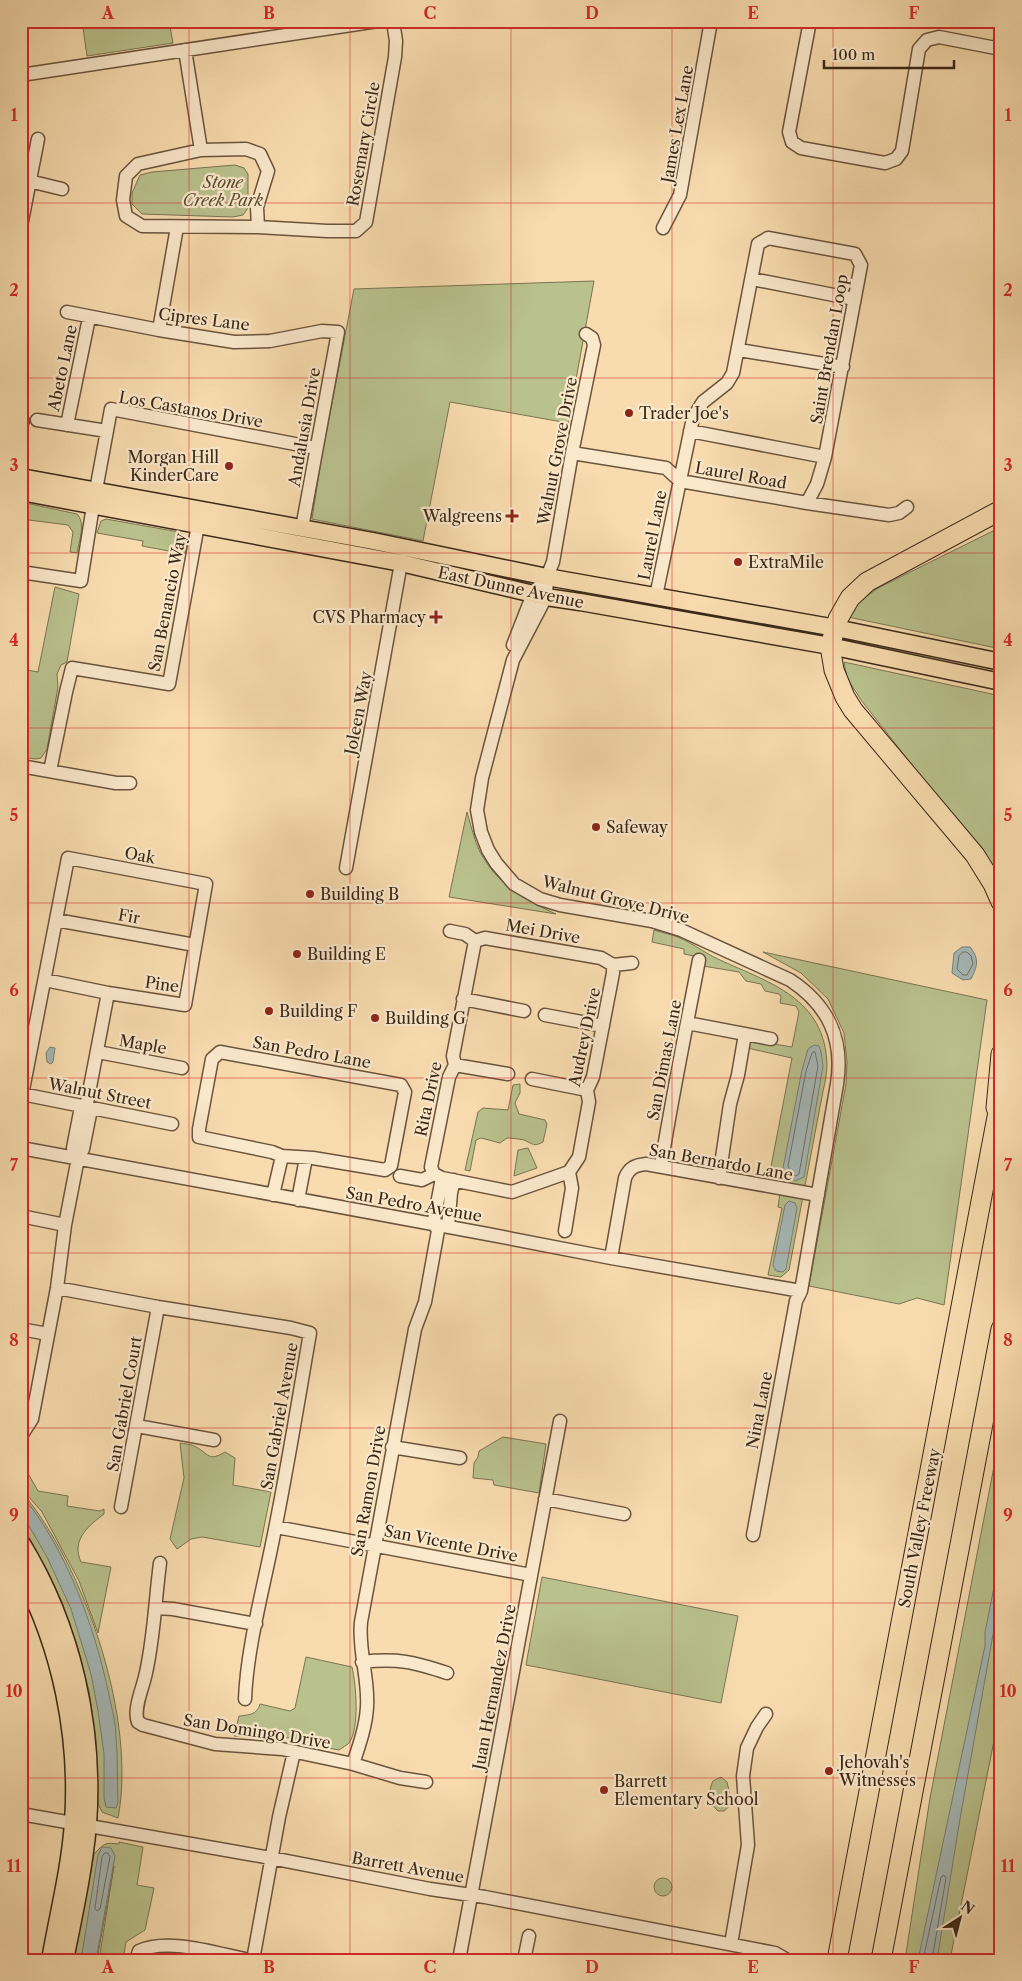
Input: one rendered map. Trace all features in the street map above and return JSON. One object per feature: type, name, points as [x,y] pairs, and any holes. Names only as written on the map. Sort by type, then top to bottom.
[{"type":"highway","points":[[1001,510],[867,582],[850,598],[838,619],[833,637],[834,670],[852,710],[975,855],[990,879],[1001,902]]},
{"type":"highway","points":[[994,1132],[1001,1054]]},
{"type":"highway","name":"South Valley Freeway","points":[[837,1960],[1001,1096]]},
{"type":"highway","points":[[881,1960],[1001,1329]]},
{"type":"highway","points":[[989,1390],[1001,1369]]},
{"type":"highway","points":[[827,1960],[846,1914]]},
{"type":"main road","name":"East Dunne Avenue","points":[[21,477],[198,525],[401,563],[540,596],[1001,662]]},
{"type":"main road","name":"East Dunne Avenue","points":[[21,492],[94,498],[95,501],[151,509],[167,504],[379,542],[547,577],[656,596],[833,637],[1001,682]]},
{"type":"main road","points":[[260,536],[270,531],[293,534],[302,528]]},
{"type":"main road","points":[[379,542],[385,550],[397,555],[401,563],[414,557],[448,563],[454,563],[460,558]]},
{"type":"main road","points":[[21,1542],[50,1599],[64,1634],[82,1704],[88,1756],[80,1824],[50,1960]]},
{"type":"main road","points":[[21,1573],[48,1632],[63,1688],[73,1758],[83,1864],[65,1960]]},
{"type":"street","points":[[21,75],[185,50],[313,26],[378,21]]},
{"type":"street","name":"Rosemary Circle","points":[[258,227],[257,207],[268,172],[260,154],[246,149],[201,150],[138,164],[126,176],[123,200],[126,216],[142,226],[258,227],[327,232],[356,231],[366,222],[395,57],[396,41],[393,21]]},
{"type":"street","name":"James Lex Lane","points":[[663,228],[680,195],[711,21]]},
{"type":"street","points":[[810,21],[790,132],[792,142],[801,148],[885,163],[896,159],[902,151],[919,49],[927,40],[939,37],[1001,49]]},
{"type":"street","points":[[185,50],[201,150]]},
{"type":"street","points":[[21,226],[26,180],[38,139]]},
{"type":"street","points":[[26,180],[62,189]]},
{"type":"street","points":[[158,330],[177,227]]},
{"type":"street","name":"Saint Brendan Loop","points":[[680,481],[693,418],[703,402],[727,383],[733,373],[739,350],[758,244],[768,238],[855,254],[861,264],[825,458],[807,503]]},
{"type":"street","points":[[752,280],[854,299]]},
{"type":"street","name":"Cipres Lane","points":[[67,312],[89,318],[234,342],[270,341],[322,331],[338,332]]},
{"type":"street","name":"Abeto Lane","points":[[67,425],[89,318]]},
{"type":"street","name":"Andalusia Drive","points":[[302,528],[338,332]]},
{"type":"street","name":"Walnut Grove Drive","points":[[586,334],[592,338],[594,345],[572,453],[553,562],[513,660],[482,778],[477,810],[481,832],[488,850],[496,863],[514,884],[540,899],[560,905],[652,921],[681,930],[783,976],[804,989],[816,1000],[833,1028],[837,1042],[839,1063],[801,1291]]},
{"type":"street","points":[[739,350],[843,367]]},
{"type":"street","name":"Los Castanos Drive","points":[[21,572],[81,581],[111,409],[316,448]]},
{"type":"street","points":[[37,420],[107,431]]},
{"type":"street","points":[[690,431],[825,458]]},
{"type":"street","name":"Laurel Road","points":[[572,453],[666,468],[680,481],[807,503],[890,515],[899,513],[907,507]]},
{"type":"street","name":"Laurel Lane","points":[[656,596],[680,481]]},
{"type":"street","name":"San Benancio Way","points":[[50,771],[72,668],[168,684],[198,525]]},
{"type":"street","name":"Joleen Way","points":[[346,868],[401,563]]},
{"type":"street","points":[[21,766],[116,783],[130,783]]},
{"type":"street","name":"Oak","points":[[56,920],[68,858],[206,884]]},
{"type":"street","name":"Pine","points":[[45,980],[108,993],[184,1005],[206,884]]},
{"type":"street","points":[[22,1097],[56,920]]},
{"type":"street","name":"Fir","points":[[56,920],[195,945]]},
{"type":"street","name":"Mei Drive","points":[[450,931],[465,934],[475,941],[485,938],[541,947],[601,958],[613,965],[632,963]]},
{"type":"street","name":"Rita Drive","points":[[443,1178],[431,1167],[448,1076],[455,1065],[453,1056],[475,941]]},
{"type":"street","name":"San Dimas Lane","points":[[661,1166],[673,1087],[699,960]]},
{"type":"street","name":"Audrey Drive","points":[[569,1172],[579,1157],[589,1102],[587,1090],[593,1077],[613,965]]},
{"type":"street","points":[[21,1436],[32,1419],[56,1288],[65,1225],[78,1158],[84,1149],[86,1108],[108,993]]},
{"type":"street","points":[[463,999],[524,1011]]},
{"type":"street","points":[[545,1015],[603,1026]]},
{"type":"street","points":[[687,1023],[771,1039]]},
{"type":"street","points":[[719,1178],[730,1104],[738,1075],[745,1034]]},
{"type":"street","name":"Maple","points":[[98,1052],[182,1068]]},
{"type":"street","name":"San Pedro Lane","points":[[220,1052],[401,1085],[405,1092],[391,1166],[385,1170],[306,1158],[282,1156],[272,1152],[199,1137],[212,1059],[220,1052]]},
{"type":"street","points":[[455,1065],[508,1074]]},
{"type":"street","points":[[532,1079],[587,1090]]},
{"type":"street","name":"Walnut Street","points":[[22,1097],[172,1124]]},
{"type":"street","name":"San Pedro Avenue","points":[[21,1148],[611,1258],[801,1291]]},
{"type":"street","points":[[272,1195],[282,1156]]},
{"type":"street","points":[[298,1200],[306,1158]]},
{"type":"street","name":"San Bernardo Lane","points":[[611,1258],[625,1178],[627,1171],[636,1164],[661,1166],[818,1195]]},
{"type":"street","points":[[400,1176],[422,1180],[443,1178],[512,1192],[569,1172],[572,1188],[565,1231]]},
{"type":"street","name":"San Ramon Drive","points":[[440,1226],[437,1199],[443,1178]]},
{"type":"street","name":"San Ramon Drive","points":[[353,1764],[365,1723],[367,1707],[360,1646],[360,1622],[415,1329],[425,1302],[440,1226],[451,1202],[451,1193],[443,1178]]},
{"type":"street","points":[[437,1199],[445,1197],[451,1202]]},
{"type":"street","points":[[21,1216],[65,1225]]},
{"type":"street","name":"San Gabriel Avenue","points":[[56,1288],[158,1307],[291,1328],[310,1333],[276,1527],[256,1624],[245,1700]]},
{"type":"street","name":"Nina Lane","points":[[752,1535],[796,1301],[801,1291]]},
{"type":"street","name":"San Gabriel Court","points":[[121,1507],[158,1307]]},
{"type":"street","points":[[21,1329],[48,1334]]},
{"type":"street","name":"Juan Hernandez Drive","points":[[459,1960],[560,1421]]},
{"type":"street","points":[[137,1426],[214,1440]]},
{"type":"street","points":[[392,1447],[460,1458]]},
{"type":"street","points":[[545,1499],[624,1514]]},
{"type":"street","name":"San Vicente Drive","points":[[276,1527],[531,1575]]},
{"type":"street","name":"San Domingo Drive","points":[[160,1563],[147,1670],[137,1713],[138,1722],[214,1744],[263,1747],[294,1752],[353,1764],[392,1777],[426,1782]]},
{"type":"street","points":[[156,1608],[173,1609],[256,1624]]},
{"type":"street","points":[[362,1662],[384,1660],[408,1661],[447,1674]]},
{"type":"street","points":[[730,1944],[748,1845],[743,1776],[747,1748],[757,1727],[766,1714]]},
{"type":"street","points":[[253,1960],[294,1752]]},
{"type":"street","name":"Barrett Avenue","points":[[21,1814],[272,1858],[730,1944],[775,1953],[787,1960]]},
{"type":"street","points":[[524,1960],[528,1936]]},
{"type":"street","points":[[136,1960],[139,1952],[149,1947],[174,1946],[249,1960]]},
{"type":"green space","points":[[82,21],[169,21],[173,43],[87,56]]},
{"type":"green space","name":"Stone Creek Park","points":[[235,165],[244,168],[248,174],[248,208],[243,215],[233,217],[142,214],[132,204],[132,193],[140,175],[152,172]]},
{"type":"green space","points":[[594,281],[568,423],[450,402],[423,541],[312,519],[322,455],[354,289]]},
{"type":"green space","points":[[21,502],[77,514],[80,518],[81,527],[77,553],[70,552],[73,532],[68,525],[21,519]]},
{"type":"green space","points":[[106,519],[179,532],[186,539],[185,554],[142,546],[143,541],[97,533],[101,521]]},
{"type":"green space","points":[[1001,527],[1001,649],[848,617],[853,606],[878,588]]},
{"type":"green space","points":[[55,587],[79,594],[67,662],[61,665],[57,674],[58,687],[47,749],[41,758],[21,757],[21,690],[28,681],[27,670],[38,672]]},
{"type":"green space","points":[[844,662],[1001,696],[1001,878],[861,700],[847,678]]},
{"type":"green space","points":[[467,812],[480,852],[495,874],[512,890],[556,914],[449,897]]},
{"type":"green space","points":[[654,930],[684,940],[792,996],[805,1008],[816,1024],[824,1042],[827,1065],[825,1081],[789,1270],[781,1277],[768,1275],[782,1208],[778,1207],[781,1185],[768,1182],[792,1058],[747,1048],[749,1040],[792,1047],[799,1012],[796,1006],[780,1003],[781,997],[779,994],[765,991],[761,984],[746,981],[739,972],[703,966],[704,958],[684,954],[684,949],[652,942]]},
{"type":"green space","points":[[763,952],[987,1000],[944,1305],[917,1298],[899,1304],[809,1286],[846,1084],[847,1062],[844,1033],[828,999],[801,973]]},
{"type":"green space","points":[[520,1084],[520,1093],[515,1103],[519,1114],[545,1120],[547,1124],[543,1142],[535,1145],[524,1140],[507,1138],[500,1143],[481,1138],[476,1140],[470,1171],[465,1170],[478,1112],[483,1108],[508,1110],[513,1085]]},
{"type":"green space","points":[[528,1148],[537,1168],[514,1176],[518,1150]]},
{"type":"green space","points":[[1001,1430],[1001,1706],[950,1960],[905,1960],[930,1798]]},
{"type":"green space","points":[[503,1437],[546,1444],[539,1493],[494,1485],[493,1480],[473,1478],[474,1463],[479,1451]]},
{"type":"green space","points":[[180,1443],[194,1446],[212,1457],[225,1452],[235,1458],[233,1485],[271,1492],[260,1547],[202,1537],[191,1539],[177,1549],[170,1539],[184,1478]]},
{"type":"green space","points":[[21,1461],[38,1491],[68,1496],[67,1506],[100,1511],[104,1509],[104,1514],[92,1523],[83,1534],[78,1547],[81,1562],[111,1567],[98,1633],[79,1581],[42,1512],[21,1488]]},
{"type":"green space","points":[[21,1491],[44,1523],[66,1560],[85,1602],[101,1646],[113,1691],[120,1736],[122,1779],[118,1818],[102,1812],[98,1804],[96,1740],[89,1691],[77,1645],[62,1602],[47,1570],[21,1524]]},
{"type":"green space","points":[[542,1577],[738,1616],[721,1703],[526,1665]]},
{"type":"green space","points":[[306,1657],[352,1667],[356,1695],[356,1717],[355,1727],[349,1743],[339,1750],[302,1743],[294,1738],[234,1736],[239,1716],[255,1712],[260,1704],[290,1711],[295,1708]]},
{"type":"green space","points":[[721,1777],[727,1782],[732,1804],[724,1811],[718,1811],[712,1804],[710,1789],[713,1781]]},
{"type":"green space","points":[[119,1842],[143,1847],[137,1885],[154,1888],[145,1930],[126,1942],[123,1960],[99,1960],[114,1866],[97,1960],[74,1960],[94,1854],[105,1844],[119,1844]]},
{"type":"green space","points":[[663,1878],[669,1881],[672,1887],[669,1893],[663,1896],[657,1893],[654,1887],[657,1881]]},
{"type":"water","points":[[962,947],[970,947],[975,955],[976,967],[971,979],[963,980],[952,973],[954,953]]},
{"type":"water","points":[[814,1045],[819,1046],[823,1066],[804,1177],[795,1181],[789,1177],[783,1168],[802,1070],[808,1049]]},
{"type":"water","points":[[50,1047],[55,1048],[51,1064],[47,1062],[46,1053]]},
{"type":"water","points":[[789,1201],[795,1203],[797,1208],[786,1269],[783,1272],[776,1271],[773,1265],[785,1205]]},
{"type":"water","points":[[21,1494],[37,1515],[65,1563],[77,1589],[96,1642],[115,1726],[118,1802],[116,1808],[106,1807],[104,1798],[104,1754],[91,1674],[71,1609],[47,1557],[21,1512]]},
{"type":"water","points":[[1001,1552],[1001,1590],[937,1960],[918,1960],[985,1646],[985,1632]]},
{"type":"water","points":[[102,1847],[111,1848],[115,1856],[96,1960],[81,1960],[98,1855]]},
{"type":"place","name":"Trader Joe's","points":[[629,413]]},
{"type":"place","name":"Morgan Hill KinderCare","points":[[229,466]]},
{"type":"place","name":"Walgreens","points":[[512,516]]},
{"type":"place","name":"ExtraMile","points":[[738,562]]},
{"type":"place","name":"CVS Pharmacy","points":[[436,617]]},
{"type":"place","name":"Safeway","points":[[596,827]]},
{"type":"place","name":"Building B","points":[[310,894]]},
{"type":"place","name":"Building E","points":[[297,954]]},
{"type":"place","name":"Building F","points":[[269,1011]]},
{"type":"place","name":"Building G","points":[[375,1018]]},
{"type":"place","name":"Jehovah's Witnesses","points":[[829,1771]]},
{"type":"place","name":"Barrett Elementary School","points":[[604,1790]]}]
